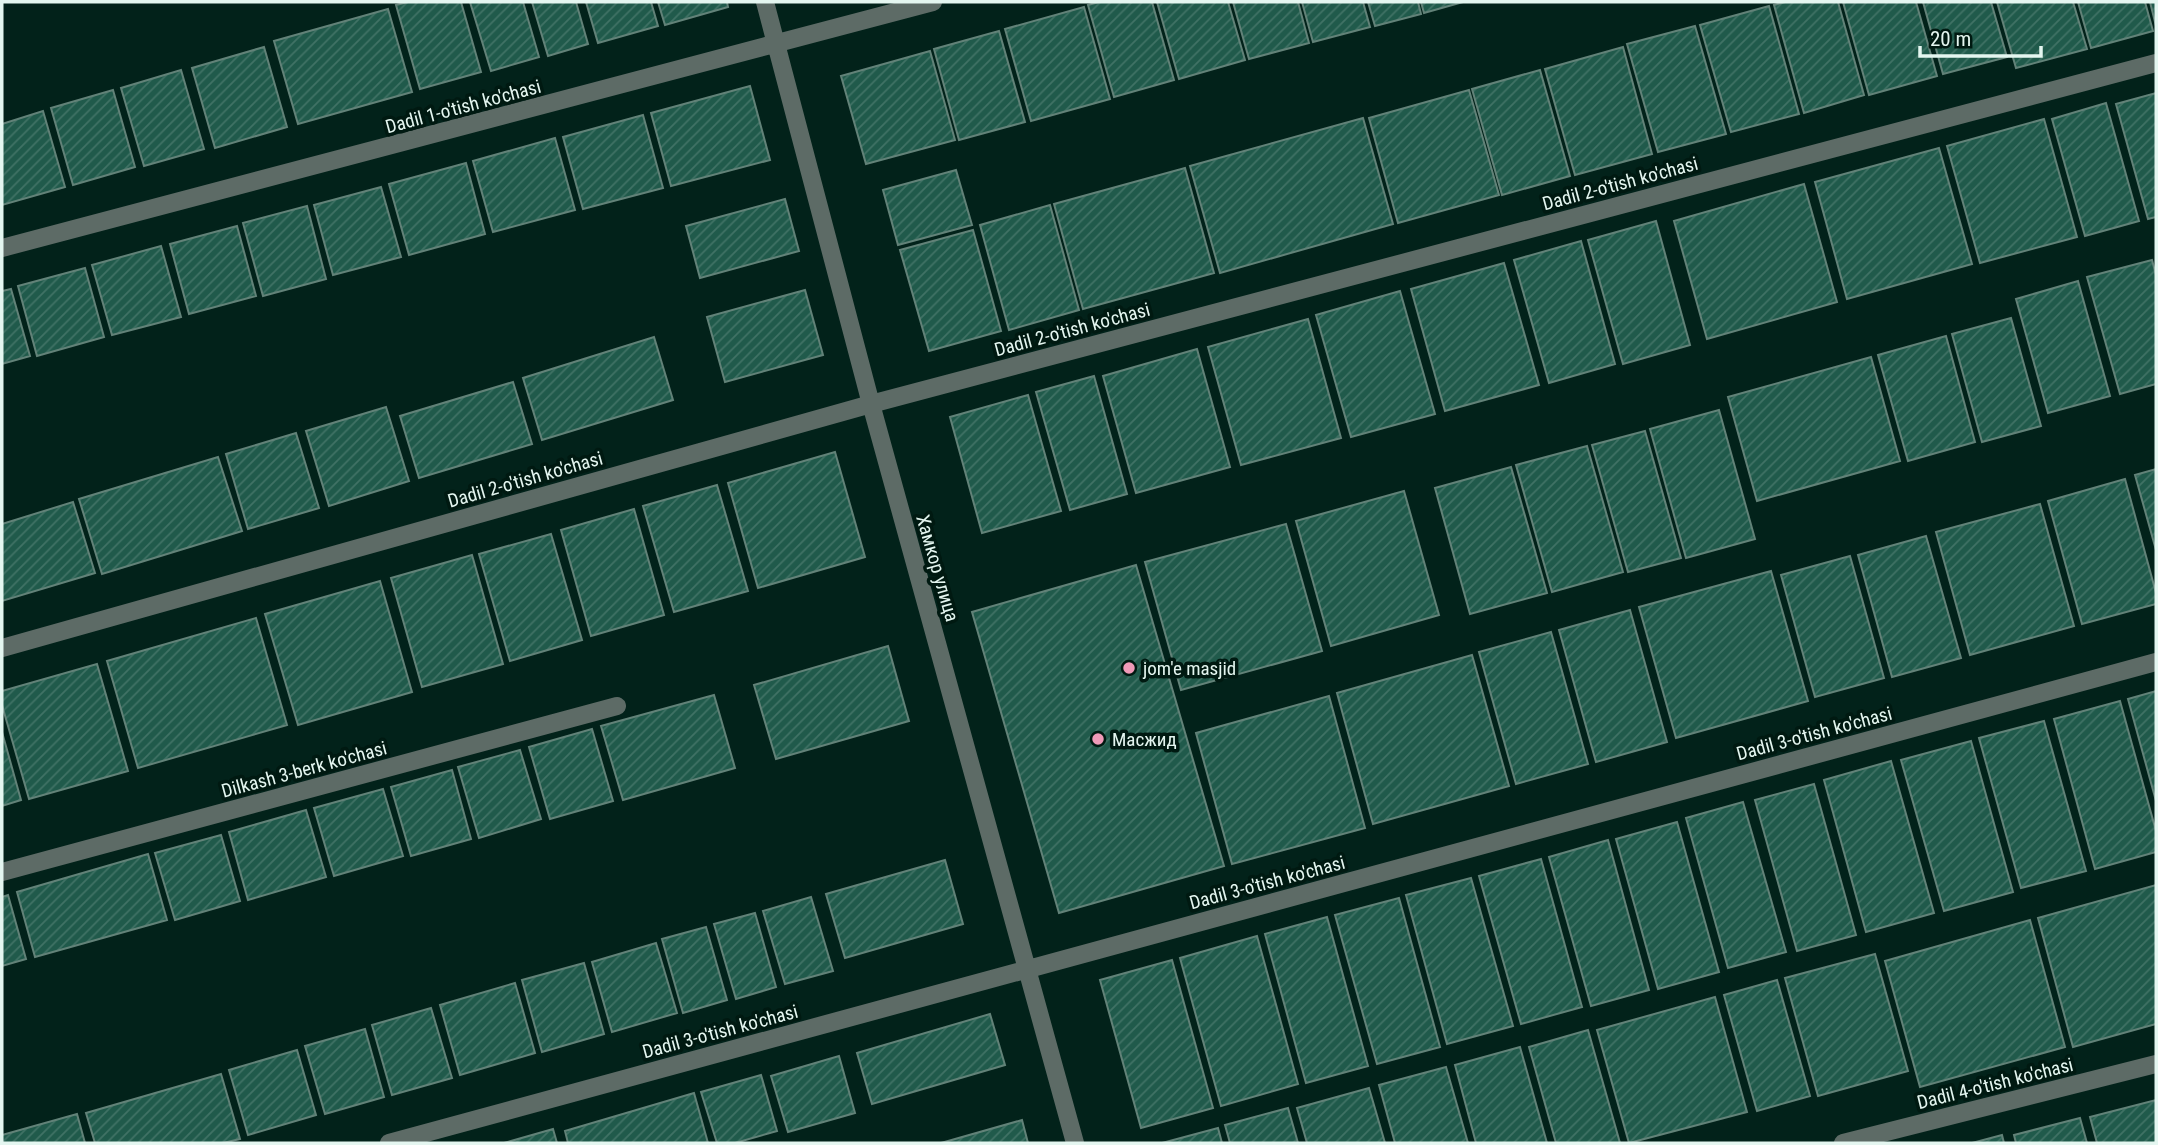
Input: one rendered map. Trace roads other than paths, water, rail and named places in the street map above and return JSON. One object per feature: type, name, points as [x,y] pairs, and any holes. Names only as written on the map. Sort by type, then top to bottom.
[{"type":"street","name":"Хамкор улица","points":[[765,2],[871,404],[1075,1143]]},
{"type":"street","name":"Dadil 1-o'tish ko'chasi","points":[[2,248],[933,2]]},
{"type":"street","name":"Dadil 2-o'tish ko'chasi","points":[[2,648],[871,404],[2156,63]]},
{"type":"street","name":"Dadil 3-o'tish ko'chasi","points":[[389,1143],[2156,662]]},
{"type":"street","name":"Dilkash 3-berk ko'chasi","points":[[2,872],[617,706]]},
{"type":"street","name":"Dadil 4-o'tish ko'chasi","points":[[1843,1143],[2156,1064]]},
{"type":"place","name":"jom'e masjid","points":[[1129,668]]},
{"type":"place","name":"Масжид","points":[[1098,739]]}]
